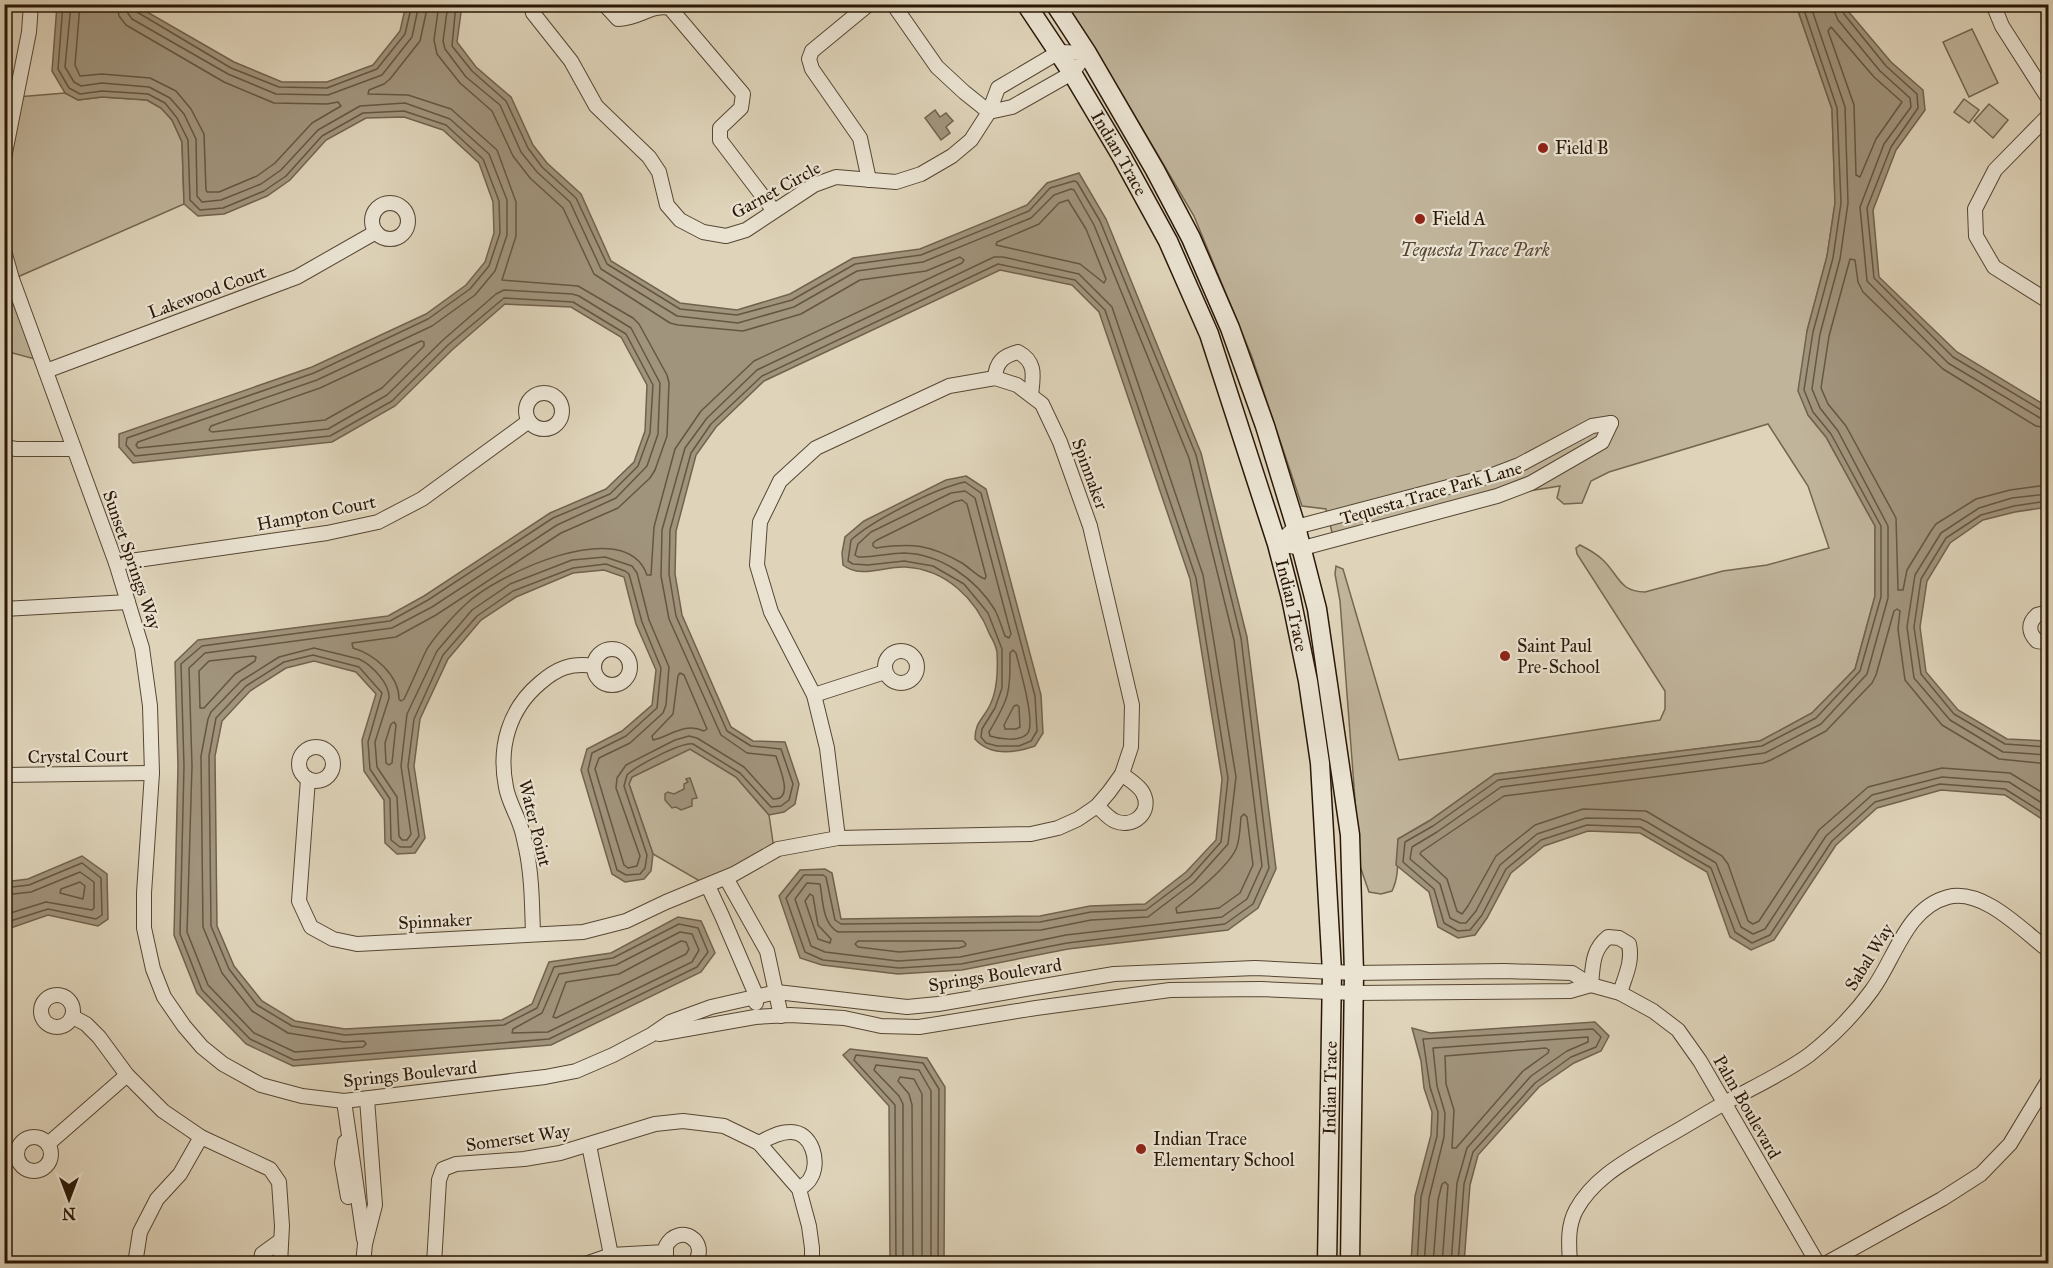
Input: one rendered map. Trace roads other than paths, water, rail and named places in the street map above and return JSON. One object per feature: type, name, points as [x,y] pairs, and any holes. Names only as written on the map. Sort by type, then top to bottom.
[{"type":"main road","name":"Indian Trace","points":[[1026,4],[1072,73],[1168,241],[1209,334],[1277,544],[1308,681],[1320,763],[1332,972],[1327,1263]]},
{"type":"main road","name":"Indian Trace","points":[[1055,4],[1087,53],[1155,170],[1191,238],[1230,327],[1303,548],[1319,620],[1350,835],[1354,973],[1350,1263]]},
{"type":"street","points":[[5,158],[31,4]]},
{"type":"street","name":"Garnet Circle","points":[[531,4],[533,13],[571,61],[596,106],[649,157],[659,172],[668,205],[680,220],[703,232],[726,236],[746,230],[814,185],[836,177],[896,182],[921,174],[952,156],[971,140],[989,111],[998,88],[1059,52]]},
{"type":"street","points":[[604,4],[618,19],[630,19],[658,6],[670,8],[743,94],[741,108],[720,128],[720,140],[774,211]]},
{"type":"street","points":[[869,4],[812,51],[809,59],[812,69],[860,138],[869,180]]},
{"type":"street","points":[[893,4],[937,67],[989,111],[1012,107],[1072,73],[1087,53]]},
{"type":"street","points":[[1993,4],[2002,26],[2049,98]]},
{"type":"street","points":[[1059,52],[1087,53]]},
{"type":"street","points":[[1017,77],[1029,97]]},
{"type":"street","points":[[2049,116],[1995,170],[1975,209],[1976,236],[1994,267],[2049,301]]},
{"type":"street","name":"Lakewood Court","points":[[46,371],[297,277],[376,232]]},
{"type":"street","name":"Sunset Springs Way","points":[[4,251],[12,279],[116,563],[142,648],[150,706],[152,773],[144,893]]},
{"type":"street","points":[[838,838],[826,748],[814,695],[771,612],[757,565],[760,522],[780,481],[816,448],[949,386],[995,378],[999,362],[1007,355],[1018,352],[1026,356],[1031,363],[1033,374],[1031,395]]},
{"type":"street","name":"Spinnaker","points":[[308,778],[299,901],[311,927],[333,939],[357,944],[583,932],[626,921],[730,876],[778,849],[838,838],[1031,834],[1058,828],[1078,819],[1097,806],[1122,774],[1131,747],[1132,705],[1090,526],[1060,442],[1042,404],[1017,385],[995,378]]},
{"type":"street","name":"Hampton Court","points":[[116,563],[327,533],[378,522],[422,499],[529,421]]},
{"type":"street","name":"Tequesta Trace Park Lane","points":[[1611,423],[1602,442],[1531,483],[1497,496],[1303,548],[1277,544],[1296,527],[1490,476],[1519,465],[1592,426],[1611,423]]},
{"type":"street","points":[[4,447],[74,449]]},
{"type":"street","points":[[4,609],[128,602]]},
{"type":"street","points":[[2049,612],[2037,615],[2030,624],[2032,636],[2037,641],[2049,643]]},
{"type":"street","name":"Water Point","points":[[533,934],[530,868],[521,828],[506,788],[503,752],[510,720],[525,696],[560,668],[574,665],[594,666]]},
{"type":"street","points":[[814,695],[885,672]]},
{"type":"street","name":"Crystal Court","points":[[4,775],[152,773]]},
{"type":"street","points":[[1097,806],[1117,822],[1130,823],[1138,819],[1144,811],[1146,802],[1143,794],[1122,774]]},
{"type":"street","points":[[730,876],[767,951],[781,1016]]},
{"type":"street","points":[[708,886],[756,995],[755,1017]]},
{"type":"street","name":"Springs Boulevard","points":[[144,893],[144,928],[153,969],[164,997],[202,1047],[223,1064],[261,1085],[302,1096],[344,1101],[545,1077],[576,1071],[613,1055],[670,1022],[711,1007],[777,992],[907,1007],[938,1004],[1114,974],[1255,968],[1354,973]]},
{"type":"street","name":"Sabal Way","points":[[1570,1263],[1568,1236],[1576,1211],[1588,1193],[1610,1170],[1724,1103],[1795,1065],[1823,1044],[1847,1021],[1873,988],[1911,922],[1927,907],[1947,897],[1968,896],[1990,905],[2049,950]]},
{"type":"street","points":[[1591,985],[1594,955],[1599,944],[1608,937],[1619,938],[1629,944],[1631,954],[1631,962],[1620,993]]},
{"type":"street","points":[[1504,971],[1504,991]]},
{"type":"street","name":"Palm Boulevard","points":[[1354,973],[1572,972],[1591,985],[1620,993],[1640,1002],[1678,1030],[1700,1061],[1818,1263]]},
{"type":"street","name":"Palm Boulevard","points":[[1354,993],[1570,991],[1591,985]]},
{"type":"street","name":"Springs Boulevard","points":[[651,1035],[693,1026],[755,1017],[781,1016],[844,1018],[881,1026],[919,1027],[1170,990],[1261,989],[1354,993]]},
{"type":"street","points":[[73,1017],[86,1024],[99,1037],[127,1075],[164,1112],[201,1137],[270,1169],[279,1182],[282,1226],[280,1263]]},
{"type":"street","points":[[48,1144],[127,1075]]},
{"type":"street","points":[[1825,1263],[1942,1199],[1981,1174],[2010,1144],[2049,1081]]},
{"type":"street","points":[[363,1263],[365,1244],[375,1205],[366,1099]]},
{"type":"street","points":[[344,1101],[347,1128],[342,1163],[348,1199],[365,1244]]},
{"type":"street","name":"Somerset Way","points":[[434,1263],[439,1180],[443,1169],[456,1164],[524,1159],[589,1145],[655,1124],[683,1121],[724,1126],[759,1143],[800,1189],[809,1226],[812,1263]]},
{"type":"street","points":[[759,1143],[790,1132],[801,1134],[810,1144],[815,1168],[810,1180],[800,1189]]},
{"type":"street","points":[[135,1263],[140,1232],[158,1199],[180,1174],[201,1137]]},
{"type":"street","points":[[589,1145],[611,1259]]},
{"type":"street","points":[[585,1263],[611,1259],[668,1258],[668,1241],[684,1234],[695,1240],[699,1250],[694,1263]]},
{"type":"street","points":[[260,1263],[262,1254],[280,1241]]},
{"type":"water","points":[[57,5],[135,5],[234,62],[282,82],[327,82],[373,65],[400,31],[406,5],[462,5],[457,42],[476,67],[511,97],[533,145],[547,163],[581,194],[611,261],[680,303],[737,310],[790,294],[853,258],[920,249],[1027,205],[1047,183],[1079,173],[1106,219],[1201,453],[1247,637],[1276,869],[1258,908],[1228,930],[1068,949],[962,970],[898,974],[822,965],[800,958],[779,896],[800,870],[825,869],[832,873],[841,919],[1040,916],[1090,906],[1145,904],[1186,872],[1216,840],[1222,779],[1190,579],[1099,312],[1072,285],[1000,270],[764,381],[716,427],[696,455],[676,531],[675,574],[682,615],[731,727],[753,741],[785,742],[799,784],[795,804],[784,812],[769,815],[736,777],[690,749],[632,777],[629,784],[653,854],[651,871],[644,879],[625,882],[612,874],[581,770],[587,749],[622,731],[652,705],[656,670],[636,624],[624,577],[604,570],[573,573],[516,597],[481,620],[448,659],[420,719],[414,766],[425,838],[415,853],[397,854],[385,843],[384,800],[364,771],[362,740],[376,694],[356,672],[314,661],[286,668],[250,691],[222,721],[215,756],[217,926],[234,966],[262,1001],[295,1021],[345,1029],[502,1020],[532,1004],[549,962],[611,953],[678,917],[701,921],[715,953],[701,972],[551,1045],[293,1066],[246,1044],[197,993],[174,935],[178,766],[175,662],[198,640],[388,616],[424,596],[550,513],[606,489],[634,462],[645,431],[647,385],[621,337],[571,307],[505,304],[452,350],[395,406],[332,442],[133,463],[119,447],[119,434],[312,367],[426,314],[466,285],[485,262],[494,233],[493,202],[479,163],[443,130],[404,117],[366,118],[326,140],[290,180],[267,196],[224,214],[198,216],[184,204],[182,142],[172,120],[161,108],[147,100],[102,97],[78,100],[65,93],[52,71]]},
{"type":"water","points":[[1796,5],[1848,5],[1848,11],[1891,62],[1923,90],[1925,110],[1896,150],[1873,210],[1879,277],[1957,352],[2048,407],[2048,507],[1983,520],[1950,543],[1927,581],[1920,627],[1926,672],[1958,710],[2007,739],[2048,741],[2048,823],[2005,795],[1941,790],[1877,808],[1836,845],[1774,940],[1751,950],[1730,937],[1707,872],[1640,833],[1588,831],[1544,846],[1511,873],[1487,918],[1475,935],[1458,938],[1438,927],[1429,892],[1396,865],[1398,839],[1429,821],[1495,774],[1760,741],[1812,713],[1855,669],[1875,596],[1875,526],[1826,437],[1808,415],[1798,391],[1807,331],[1827,256],[1835,203],[1832,109]]},
{"type":"water","points":[[935,110],[940,117],[946,113],[953,121],[946,127],[950,133],[941,140],[925,118]]},
{"type":"water","points":[[966,476],[986,489],[1041,695],[1043,733],[1035,746],[1011,752],[988,749],[975,739],[978,725],[989,707],[996,687],[997,652],[984,622],[968,598],[946,580],[920,569],[897,567],[865,572],[843,565],[842,553],[845,537],[864,521],[946,480]]},
{"type":"water","points":[[690,778],[697,798],[692,799],[692,806],[681,810],[676,807],[672,808],[665,800],[665,794],[668,792],[674,794],[684,789],[684,784],[688,782],[686,779]]},
{"type":"water","points":[[82,856],[107,874],[108,919],[98,926],[48,915],[5,930],[5,882],[28,879]]},
{"type":"water","points":[[1595,1022],[1609,1036],[1601,1051],[1574,1063],[1539,1087],[1478,1155],[1470,1185],[1464,1263],[1411,1263],[1415,1196],[1431,1135],[1432,1112],[1424,1088],[1421,1061],[1412,1028],[1430,1033]]},
{"type":"water","points":[[850,1049],[927,1058],[945,1087],[944,1263],[890,1263],[889,1106],[843,1055]]},
{"type":"place","name":"Field B","points":[[1543,148]]},
{"type":"place","name":"Field A","points":[[1420,219]]},
{"type":"place","name":"Saint Paul Pre-School","points":[[1505,656]]},
{"type":"place","name":"Indian Trace Elementary School","points":[[1141,1149]]},
{"type":"park label","name":"Tequesta Trace Park","points":[[1475,250]]}]
